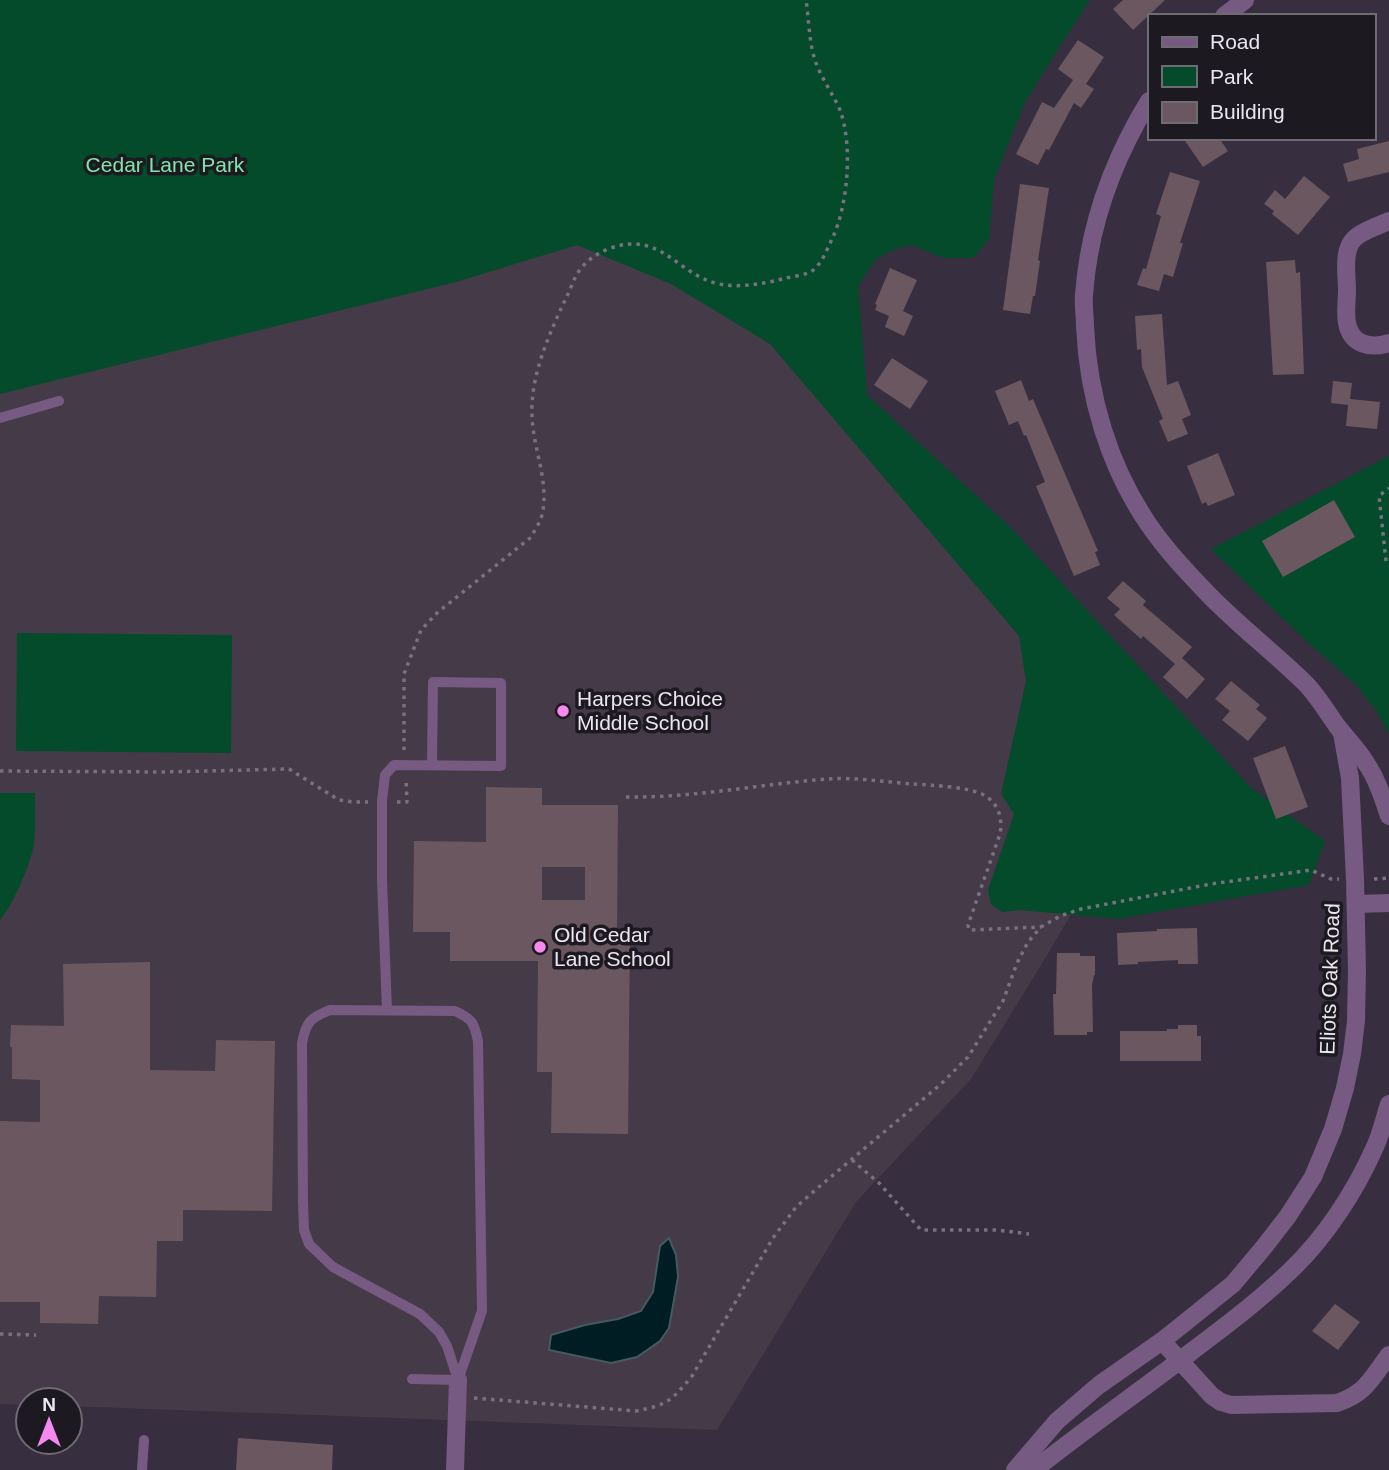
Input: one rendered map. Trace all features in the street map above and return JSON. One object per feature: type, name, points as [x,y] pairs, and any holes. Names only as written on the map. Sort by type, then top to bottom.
[{"type":"street","points":[[1227,14],[1245,0]]},
{"type":"street","name":"Eliots Oak Road","points":[[1148,103],[1116,164],[1102,201],[1090,247],[1084,296],[1086,341],[1091,382],[1101,423],[1114,461],[1131,495],[1167,550],[1210,596],[1308,686],[1366,762],[1380,787],[1389,816]]},
{"type":"street","points":[[1389,223],[1355,237],[1346,256],[1347,324],[1352,335],[1359,343],[1370,346],[1389,343]]},
{"type":"street","name":"Eliots Oak Road","points":[[1015,1470],[1057,1422],[1099,1385],[1161,1341],[1233,1283],[1264,1248],[1313,1177],[1333,1129],[1345,1088],[1352,1054],[1356,995],[1356,904],[1350,778],[1342,733]]},
{"type":"street","points":[[1356,904],[1389,903]]},
{"type":"street","points":[[1034,1470],[1251,1306],[1292,1270],[1321,1236],[1349,1196],[1375,1148],[1389,1104]]},
{"type":"street","points":[[1161,1341],[1212,1396],[1231,1405],[1337,1403],[1352,1398],[1363,1390],[1389,1355]]},
{"type":"street","points":[[455,1470],[458,1388]]},
{"type":"lane","points":[[0,418],[60,401]]},
{"type":"lane","points":[[387,1010],[382,880],[382,801],[385,775],[394,765],[500,766],[500,683],[433,682],[432,765]]},
{"type":"lane","points":[[330,1010],[455,1011],[468,1016],[474,1025],[478,1041],[482,1311],[458,1388],[447,1346],[439,1332],[420,1314],[333,1266],[309,1244],[304,1230],[302,1043],[305,1027],[314,1016],[330,1010]]},
{"type":"lane","points":[[411,1379],[458,1388]]},
{"type":"lane","points":[[142,1470],[144,1440]]},
{"type":"path","points":[[0,771],[164,772],[289,769],[339,800],[407,802],[403,727],[404,674],[421,631],[445,606],[530,538],[539,524],[544,491],[532,417],[532,397],[550,332],[579,272],[590,258],[619,245],[639,244],[651,246],[718,284],[762,284],[812,271],[835,233],[845,203],[847,144],[840,112],[816,61],[806,0]]},
{"type":"path","points":[[1386,561],[1379,496],[1389,488]]},
{"type":"path","points":[[626,797],[654,798],[830,779],[939,785],[983,794],[1000,812],[1003,820],[968,925],[969,930],[1041,927]]},
{"type":"path","points":[[458,1388],[636,1411],[658,1407],[675,1396],[692,1376],[773,1238],[796,1207],[941,1084],[968,1056],[1003,1002],[1028,942],[1041,927],[1060,916],[1081,909],[1211,884],[1311,870],[1331,879]]},
{"type":"path","points":[[852,1160],[879,1183],[921,1230],[998,1230],[1029,1234]]},
{"type":"path","points":[[0,1334],[36,1335]]},
{"type":"shaded area","name":"Harpers Choice Middle School","points":[[692,186],[814,350],[1027,578],[1082,895],[971,1079],[856,1202],[717,1430],[84,1407],[84,1386],[14,1386],[14,1404],[0,1404],[0,386]]},
{"type":"shaded area","points":[[669,1238],[676,1255],[678,1277],[669,1328],[660,1341],[637,1357],[611,1363],[549,1350],[551,1335],[641,1311],[653,1292],[660,1246]]},
{"type":"green space","name":"Cedar Lane Park","points":[[0,0],[1090,0],[1025,102],[994,180],[989,239],[973,258],[943,258],[912,245],[895,249],[876,259],[858,286],[867,395],[1010,527],[1250,787],[1325,841],[1309,885],[1118,919],[1020,910],[1002,912],[991,904],[988,890],[1014,814],[1001,794],[1026,681],[1019,636],[770,344],[671,284],[577,245],[456,282],[0,394]]},
{"type":"green space","points":[[1389,456],[1389,734],[1377,712],[1356,685],[1211,549]]},
{"type":"green space","points":[[17,633],[232,635],[231,753],[16,751]]},
{"type":"green space","points":[[0,793],[35,793],[35,828],[28,866],[15,897],[0,920]]},
{"type":"building","points":[[1123,0],[1165,0],[1133,30],[1113,9]]},
{"type":"building","points":[[1078,40],[1104,57],[1086,84],[1094,89],[1081,108],[1074,103],[1038,165],[1016,154],[1042,102],[1054,108],[1073,80],[1058,69]]},
{"type":"building","points":[[1184,140],[1220,140],[1228,151],[1203,167]]},
{"type":"building","points":[[1389,141],[1389,172],[1348,182],[1343,164],[1359,159],[1357,149]]},
{"type":"building","points":[[1170,172],[1200,181],[1180,243],[1183,243],[1173,277],[1164,274],[1159,291],[1137,285],[1143,268],[1146,269],[1161,216],[1156,214]]},
{"type":"building","points":[[1304,176],[1330,197],[1298,235],[1264,204],[1275,190],[1285,199]]},
{"type":"building","points":[[1020,184],[1049,188],[1035,296],[1030,314],[1003,310]]},
{"type":"building","points":[[1295,260],[1296,273],[1300,272],[1304,374],[1273,375],[1266,262]]},
{"type":"building","points":[[890,268],[917,280],[903,311],[913,316],[904,336],[885,327],[889,316],[875,310]]},
{"type":"building","points":[[1162,314],[1167,385],[1178,381],[1191,415],[1182,419],[1188,434],[1168,442],[1159,421],[1163,419],[1142,367],[1141,349],[1137,350],[1135,316]]},
{"type":"building","points":[[892,358],[928,381],[910,409],[874,385]]},
{"type":"building","points":[[1021,380],[1029,401],[1033,399],[1098,551],[1095,552],[1100,565],[1074,576],[1036,486],[1045,482],[1026,435],[1024,436],[1018,421],[1009,425],[995,391]]},
{"type":"building","points":[[1333,381],[1352,383],[1350,399],[1380,402],[1377,429],[1346,426],[1348,405],[1331,403]]},
{"type":"building","points":[[1218,453],[1235,495],[1208,506],[1206,502],[1202,504],[1187,466]]},
{"type":"building","points":[[1334,500],[1355,537],[1283,577],[1262,541]]},
{"type":"building","points":[[1123,581],[1146,601],[1143,605],[1192,647],[1182,658],[1205,679],[1187,699],[1163,677],[1175,664],[1114,615],[1120,609],[1107,598]]},
{"type":"building","points":[[1231,681],[1260,705],[1256,709],[1267,718],[1248,741],[1222,720],[1230,711],[1215,699]]},
{"type":"building","points":[[1285,746],[1308,807],[1276,819],[1253,758]]},
{"type":"building","name":"Old Cedar Lane School","points":[[486,787],[542,788],[542,805],[618,805],[617,932],[630,933],[628,1134],[551,1133],[552,1072],[537,1072],[538,961],[450,961],[450,932],[413,932],[414,841],[486,842]],"holes":[[[542,867],[585,867],[585,900],[542,900]]]},
{"type":"building","points":[[1197,928],[1198,964],[1178,964],[1178,960],[1118,965],[1117,933]]},
{"type":"building","points":[[1057,953],[1095,956],[1092,985],[1093,1032],[1087,1032],[1087,1035],[1054,1035],[1053,994],[1056,994]]},
{"type":"building","points":[[150,962],[150,1070],[215,1071],[216,1040],[275,1041],[272,1211],[183,1210],[183,1241],[157,1241],[156,1297],[99,1296],[98,1324],[40,1323],[40,1302],[0,1302],[0,1121],[40,1122],[40,1080],[12,1079],[11,1025],[64,1026],[63,964]]},
{"type":"building","points":[[1178,1025],[1197,1025],[1197,1036],[1201,1036],[1201,1061],[1120,1061],[1120,1031],[1167,1031],[1178,1029]]},
{"type":"building","points":[[1335,1304],[1360,1322],[1338,1350],[1312,1331]]},
{"type":"building","points":[[238,1438],[333,1445],[332,1470],[236,1470]]},
{"type":"place","name":"Harpers Choice Middle School","points":[[563,711]]},
{"type":"place","name":"Old Cedar Lane School","points":[[540,947]]}]
